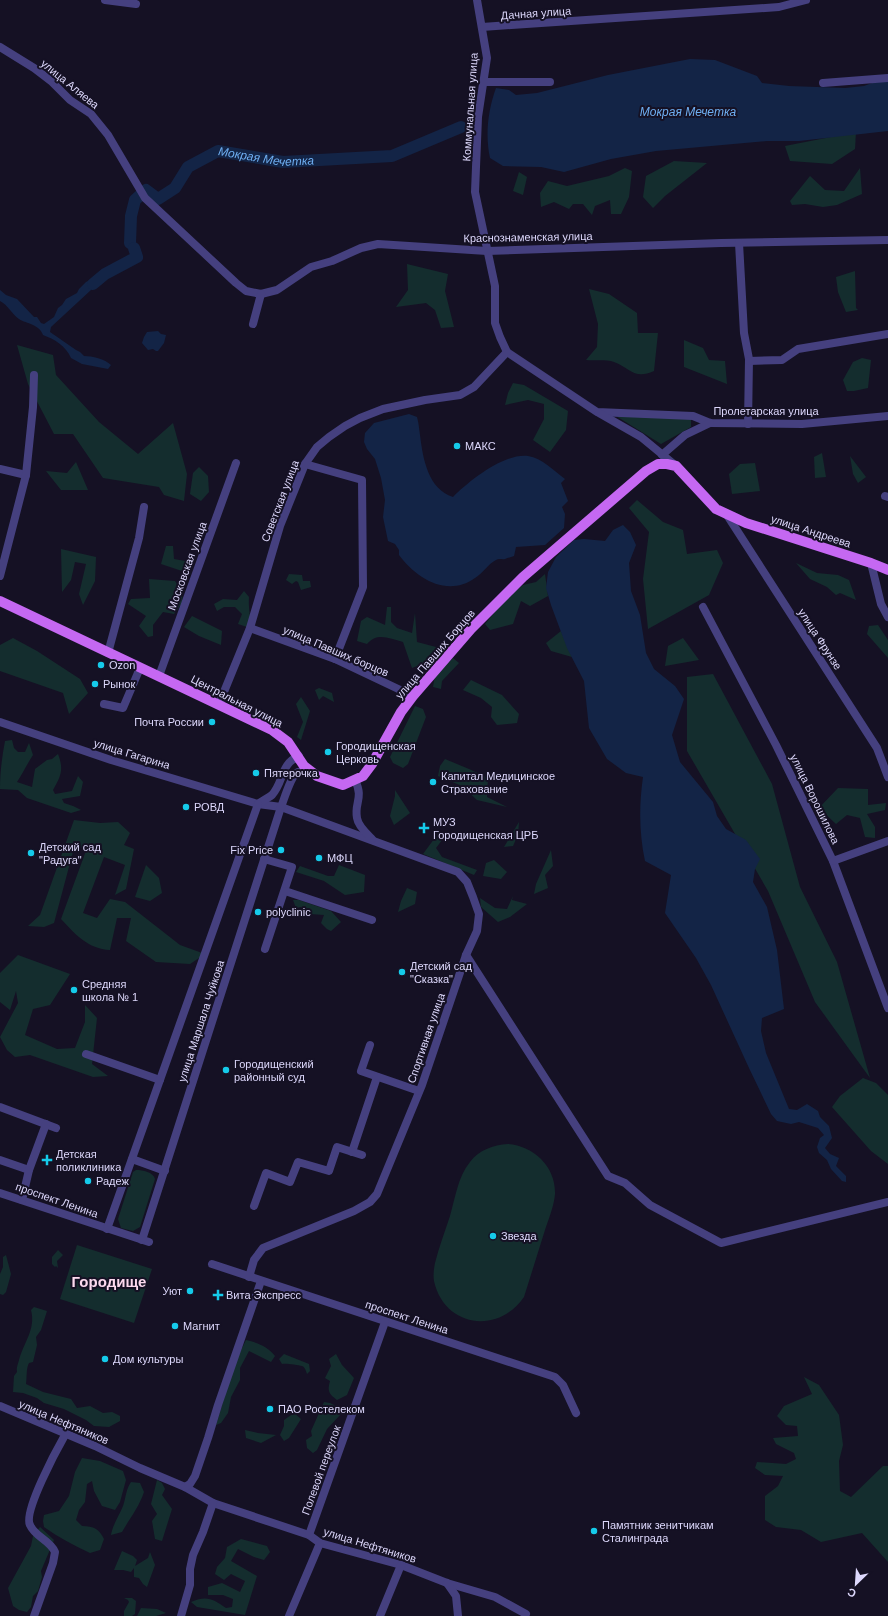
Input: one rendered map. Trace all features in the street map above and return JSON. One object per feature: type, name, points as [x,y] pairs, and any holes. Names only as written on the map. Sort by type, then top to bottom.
[{"type":"main road","name":"улица Павших Борцов","points":[[359,778],[372,764],[401,712],[413,696],[471,629],[523,577],[646,471],[658,464],[676,466]]},
{"type":"main road","name":"улица Андреева","points":[[676,466],[716,509],[727,515],[746,523],[871,563],[888,570]]},
{"type":"main road","name":"Центральная улица","points":[[0,601],[272,730],[288,742],[299,756],[304,766],[317,776],[342,785],[359,778]]},
{"type":"street","points":[[105,0],[136,4]]},
{"type":"street","name":"Коммунальная улица","points":[[477,0],[487,58],[478,117],[475,192],[495,286],[495,322],[507,352]]},
{"type":"street","name":"Дачная улица","points":[[482,27],[779,7],[806,0]]},
{"type":"street","name":"улица Аляева","points":[[0,47],[51,80],[70,100],[91,114],[108,135],[145,198],[246,291],[262,294]]},
{"type":"street","points":[[823,83],[888,78]]},
{"type":"street","points":[[484,82],[550,82]]},
{"type":"street","name":"Краснознаменская улица","points":[[262,294],[277,290],[311,267],[367,246],[378,244],[487,251],[888,240]]},
{"type":"street","points":[[739,243],[744,333],[749,361],[748,424]]},
{"type":"street","points":[[253,324],[262,294]]},
{"type":"street","points":[[749,361],[782,360],[798,349],[888,334]]},
{"type":"street","points":[[507,352],[597,412],[640,437],[676,466]]},
{"type":"street","name":"Советская улица","points":[[219,704],[250,628],[280,526],[305,464],[318,447],[329,437],[360,418],[383,409],[403,404],[460,395],[474,387],[507,352]]},
{"type":"street","points":[[0,576],[26,476],[33,407],[34,375]]},
{"type":"street","name":"Пролетарская улица","points":[[597,412],[693,416],[710,423],[748,424],[802,424],[888,416]]},
{"type":"street","points":[[662,455],[685,435],[710,423]]},
{"type":"street","name":"Московская улица","points":[[159,676],[236,463]]},
{"type":"street","points":[[305,464],[362,480],[363,587],[335,660]]},
{"type":"street","points":[[0,468],[26,476]]},
{"type":"street","points":[[108,653],[139,538],[144,507]]},
{"type":"street","name":"улица Фрунзе","points":[[727,515],[877,748],[888,777]]},
{"type":"street","points":[[871,563],[881,604],[888,617]]},
{"type":"street","name":"улица Ворошилова","points":[[703,607],[776,745],[832,861],[888,1008]]},
{"type":"street","name":"улица Павших борцов","points":[[250,628],[335,660],[413,696]]},
{"type":"street","points":[[104,704],[123,708],[140,668]]},
{"type":"street","name":"улица Гагарина","points":[[0,722],[111,760],[258,804],[281,807]]},
{"type":"street","points":[[258,804],[271,795],[277,787],[289,758],[288,742]]},
{"type":"street","points":[[286,765],[293,758],[299,756],[298,772],[306,772],[317,776]]},
{"type":"street","name":"улица Маршала Чуйкова","points":[[145,1241],[165,1171],[264,859],[293,776],[298,772]]},
{"type":"street","points":[[359,778],[360,794],[356,819],[364,831],[374,841]]},
{"type":"street","name":"улица Маршала Чуйкова","points":[[107,1229],[258,804]]},
{"type":"street","name":"Спортивная улица","points":[[248,1277],[254,1260],[263,1248],[354,1211],[370,1202],[376,1194],[419,1091],[466,955],[477,931],[479,914],[467,882],[458,872],[281,807]]},
{"type":"street","points":[[832,861],[888,841]]},
{"type":"street","points":[[264,859],[292,867],[265,949]]},
{"type":"street","points":[[285,891],[372,920]]},
{"type":"street","points":[[466,955],[608,1176],[625,1183],[650,1205],[721,1243],[888,1202]]},
{"type":"street","points":[[370,1045],[361,1071],[419,1091]]},
{"type":"street","points":[[86,1054],[160,1080]]},
{"type":"street","points":[[352,1152],[377,1077]]},
{"type":"street","points":[[0,1106],[56,1128]]},
{"type":"street","points":[[22,1200],[29,1170],[46,1124]]},
{"type":"street","points":[[254,1206],[266,1174],[290,1182],[298,1162],[329,1171],[337,1146],[362,1155]]},
{"type":"street","points":[[132,1159],[165,1171]]},
{"type":"street","points":[[0,1160],[29,1170]]},
{"type":"street","name":"проспект Ленина","points":[[0,1193],[145,1241]]},
{"type":"street","name":"проспект Ленина","points":[[212,1264],[555,1377],[563,1385],[576,1413]]},
{"type":"street","points":[[185,1487],[190,1484],[195,1476],[260,1281]]},
{"type":"street","name":"Полевой переулок","points":[[309,1535],[385,1322]]},
{"type":"street","name":"улица Нефтяников","points":[[0,1406],[65,1435],[95,1446],[140,1468],[185,1487],[213,1503],[309,1535],[320,1543],[401,1566],[446,1583],[495,1597],[526,1614]]},
{"type":"street","points":[[34,1616],[53,1563],[55,1552],[50,1544],[32,1529],[29,1516],[49,1466],[65,1435]]},
{"type":"street","points":[[181,1616],[190,1585],[190,1569],[193,1555],[213,1503]]},
{"type":"street","points":[[289,1616],[320,1543]]},
{"type":"street","points":[[380,1616],[401,1566]]},
{"type":"street","points":[[446,1583],[456,1596],[458,1616]]},
{"type":"green space","points":[[856,132],[855,149],[832,164],[790,161],[785,146]]},
{"type":"green space","points":[[674,161],[707,163],[665,196],[653,208],[643,197],[646,176]]},
{"type":"green space","points":[[625,168],[632,171],[629,197],[621,214],[611,214],[610,200],[595,206],[592,215],[583,204],[573,204],[569,209],[554,202],[541,207],[540,193],[548,181],[567,186],[609,176]]},
{"type":"green space","points":[[860,168],[862,194],[837,205],[823,207],[805,204],[792,205],[790,201],[810,176],[825,190],[844,191]]},
{"type":"green space","points":[[519,172],[527,177],[523,195],[513,191]]},
{"type":"green space","points":[[407,264],[448,274],[445,291],[454,327],[441,328],[435,310],[426,303],[396,307],[408,290]]},
{"type":"green space","points":[[855,271],[856,308],[858,310],[846,312],[838,292],[836,277]]},
{"type":"green space","points":[[589,289],[609,294],[637,313],[638,333],[658,333],[654,371],[637,374],[611,361],[586,360],[597,347],[598,324]]},
{"type":"green space","points":[[684,340],[703,348],[709,360],[725,361],[727,384],[684,367]]},
{"type":"green space","points":[[17,345],[53,355],[56,375],[99,422],[138,454],[173,423],[187,474],[184,501],[164,495],[159,487],[103,478],[73,434],[54,434],[28,384]]},
{"type":"green space","points":[[862,358],[871,360],[868,388],[847,391],[843,380],[853,362]]},
{"type":"green space","points":[[513,383],[524,385],[568,411],[566,430],[550,452],[533,440],[544,419],[544,404],[528,400],[505,405],[508,393]]},
{"type":"green space","points":[[616,416],[691,419],[691,427],[661,444]]},
{"type":"green space","points":[[822,453],[826,477],[815,478],[814,457]]},
{"type":"green space","points":[[850,456],[866,477],[858,483],[853,474]]},
{"type":"green space","points":[[76,462],[88,490],[61,490],[46,471],[67,473]]},
{"type":"green space","points":[[755,463],[760,491],[732,494],[729,474],[740,464]]},
{"type":"green space","points":[[199,467],[208,476],[209,492],[201,501],[190,494],[193,473]]},
{"type":"green space","points":[[637,500],[663,522],[683,530],[687,554],[717,550],[723,563],[709,595],[648,629],[643,579],[649,532],[629,508]]},
{"type":"green space","points":[[166,546],[173,546],[174,559],[191,562],[191,574],[161,564]]},
{"type":"green space","points":[[61,549],[96,557],[95,581],[83,605],[79,594],[86,564],[75,562],[71,580],[62,592]]},
{"type":"green space","points":[[796,563],[817,573],[838,575],[849,580],[856,600],[840,593],[836,595],[827,587],[810,579]]},
{"type":"green space","points":[[289,574],[302,575],[303,581],[310,581],[311,587],[301,590],[298,582],[296,581],[292,584],[286,580]]},
{"type":"green space","points":[[545,574],[548,596],[530,606],[521,601],[513,624],[490,630],[485,624],[507,597],[523,585],[536,582]]},
{"type":"green space","points":[[149,579],[175,581],[182,594],[182,602],[174,614],[163,612],[153,625],[153,636],[148,637],[139,626],[146,616],[128,604],[131,599],[150,598]]},
{"type":"green space","points":[[244,591],[249,597],[250,628],[238,624],[242,614],[235,607],[224,607],[217,611],[214,604],[223,599],[237,600]]},
{"type":"green space","points":[[387,607],[391,607],[391,622],[397,628],[412,633],[415,613],[417,642],[436,647],[444,653],[430,661],[412,668],[403,642],[384,637],[375,638],[367,644],[357,641],[361,621],[367,617],[385,625]]},
{"type":"green space","points":[[192,616],[222,631],[221,645],[199,636],[184,627]]},
{"type":"green space","points":[[878,625],[888,640],[888,658],[867,634],[869,626]]},
{"type":"green space","points":[[561,631],[572,657],[551,651],[546,643]]},
{"type":"green space","points":[[13,638],[37,651],[80,679],[88,693],[69,714],[63,693],[0,671],[0,645]]},
{"type":"green space","points":[[683,638],[699,660],[665,666],[668,646]]},
{"type":"green space","points":[[453,658],[459,663],[442,681],[441,689],[433,687],[435,675]]},
{"type":"green space","points":[[713,674],[772,784],[800,887],[837,962],[870,1078],[815,1002],[768,891],[687,751],[687,677]]},
{"type":"green space","points":[[471,680],[502,695],[519,714],[517,723],[497,725],[491,717],[492,707],[481,698],[463,690]]},
{"type":"green space","points":[[319,688],[332,693],[334,702],[323,696],[319,700],[315,690]]},
{"type":"green space","points":[[301,697],[310,711],[301,740],[297,737],[303,722],[296,704]]},
{"type":"green space","points":[[415,706],[423,709],[426,717],[408,764],[403,768],[393,763],[390,757]]},
{"type":"green space","points":[[12,740],[14,748],[18,752],[25,752],[29,743],[33,755],[17,782],[32,787],[35,769],[58,754],[61,764],[61,773],[53,790],[55,794],[72,791],[78,776],[83,782],[80,796],[62,799],[64,803],[81,810],[71,813],[27,798],[18,790],[0,789],[1,765],[5,741]]},
{"type":"green space","points":[[445,759],[488,778],[487,797],[507,807],[477,800],[462,786],[438,776],[440,766]]},
{"type":"green space","points":[[838,788],[868,789],[868,805],[886,803],[885,810],[867,814],[875,827],[875,838],[865,837],[860,818],[847,815],[836,824],[819,808]]},
{"type":"green space","points":[[395,790],[410,813],[394,825],[390,816]]},
{"type":"green space","points":[[74,820],[100,823],[118,822],[130,833],[124,845],[134,849],[126,889],[115,895],[125,865],[104,857],[83,913],[97,918],[110,899],[125,902],[180,945],[205,954],[190,964],[156,962],[126,941],[131,918],[117,918],[110,950],[95,947],[82,940],[61,919],[87,848],[74,848],[54,923],[44,927],[28,926],[40,915]]},
{"type":"green space","points":[[519,822],[518,835],[513,846],[504,847]]},
{"type":"green space","points":[[440,831],[445,836],[436,848],[442,857],[477,870],[474,875],[423,854]]},
{"type":"green space","points":[[551,850],[553,866],[545,875],[548,888],[534,894],[536,884]]},
{"type":"green space","points":[[494,860],[507,872],[501,879],[483,876],[486,863]]},
{"type":"green space","points":[[146,865],[159,878],[162,893],[150,901],[135,897]]},
{"type":"green space","points":[[339,865],[365,875],[364,892],[345,895],[324,881],[296,872],[300,866],[328,876],[334,876]]},
{"type":"green space","points":[[407,888],[417,892],[415,904],[398,912],[401,901]]},
{"type":"green space","points":[[513,896],[512,900],[527,904],[510,917],[498,922],[481,907],[480,898],[495,908],[507,909]]},
{"type":"green space","points":[[293,900],[299,900],[331,911],[341,922],[331,931],[321,923],[324,915],[306,915],[305,911],[301,907],[296,908]]},
{"type":"green space","points":[[18,955],[70,974],[50,1005],[33,1009],[25,1035],[57,1049],[75,1048],[85,1022],[85,1005],[97,1018],[92,1064],[108,1076],[93,1077],[30,1055],[15,1057],[7,1050],[0,1037],[18,1003],[16,991],[10,1010],[0,1002],[0,973]]},
{"type":"green space","points":[[863,1078],[876,1083],[888,1095],[888,1164],[871,1151],[832,1107],[840,1096]]},
{"type":"green space","name":"Звезда","points":[[508,1144],[526,1149],[542,1160],[552,1175],[555,1194],[554,1203],[524,1297],[513,1309],[500,1317],[487,1321],[473,1320],[460,1316],[449,1308],[440,1296],[434,1281],[435,1263],[457,1188],[466,1168],[482,1151],[492,1147]]},
{"type":"green space","points":[[136,1170],[150,1173],[155,1179],[140,1227],[133,1231],[121,1228],[118,1219],[133,1172]]},
{"type":"green space","points":[[77,1245],[152,1269],[134,1323],[60,1299]]},
{"type":"green space","points":[[58,1250],[63,1255],[57,1261],[58,1268],[52,1264],[52,1257]]},
{"type":"green space","points":[[6,1255],[11,1274],[6,1292],[3,1295],[0,1294],[0,1274],[3,1267],[3,1257]]},
{"type":"green space","points":[[34,1307],[47,1311],[41,1330],[36,1337],[37,1345],[33,1362],[29,1363],[28,1365],[26,1384],[43,1392],[71,1399],[77,1408],[90,1406],[103,1413],[112,1412],[120,1416],[120,1421],[109,1427],[94,1426],[86,1420],[64,1409],[44,1403],[37,1398],[23,1393],[13,1392],[14,1376],[17,1372],[21,1353],[31,1329],[31,1310]]},
{"type":"green space","points":[[246,1340],[262,1345],[275,1356],[271,1362],[249,1351],[240,1368],[240,1380],[231,1397],[228,1413],[221,1423],[216,1425],[233,1371]]},
{"type":"green space","points":[[284,1354],[309,1364],[310,1371],[307,1374],[305,1368],[302,1366],[282,1364],[279,1359]]},
{"type":"green space","points":[[336,1354],[342,1365],[354,1378],[347,1395],[337,1400],[329,1392],[330,1381],[325,1378],[331,1366],[329,1359]]},
{"type":"green space","points":[[804,1377],[819,1385],[839,1415],[843,1445],[839,1461],[840,1491],[851,1497],[883,1466],[888,1466],[888,1562],[862,1533],[821,1542],[801,1530],[776,1527],[765,1520],[765,1496],[778,1486],[783,1476],[765,1475],[755,1468],[757,1462],[786,1464],[796,1459],[794,1453],[776,1444],[773,1438],[798,1436],[797,1426],[786,1425],[777,1416],[784,1406],[812,1394]]},
{"type":"green space","points":[[324,1402],[340,1408],[341,1414],[327,1429],[317,1450],[313,1453],[307,1448],[306,1440],[312,1436],[311,1431]]},
{"type":"green space","points":[[294,1413],[301,1419],[289,1438],[284,1441],[280,1435],[284,1426],[284,1420]]},
{"type":"green space","points":[[245,1430],[276,1435],[261,1443],[246,1438]]},
{"type":"green space","points":[[82,1458],[100,1461],[123,1471],[126,1480],[120,1502],[115,1510],[102,1506],[94,1491],[92,1481],[87,1484],[85,1502],[79,1510],[76,1520],[82,1526],[96,1529],[104,1539],[100,1550],[90,1553],[49,1531],[44,1527],[43,1521],[44,1515],[59,1511],[69,1496],[75,1472]]},
{"type":"green space","points":[[157,1480],[162,1483],[165,1489],[162,1495],[172,1509],[162,1541],[155,1539],[152,1521],[157,1514],[151,1504]]},
{"type":"green space","points":[[131,1482],[140,1483],[144,1492],[137,1508],[122,1532],[111,1535],[123,1506],[127,1490]]},
{"type":"green space","points":[[40,1527],[54,1540],[41,1571],[42,1577],[38,1591],[33,1596],[31,1607],[27,1612],[19,1610],[13,1606],[8,1588],[31,1546],[33,1536]]},
{"type":"green space","points":[[241,1539],[267,1546],[270,1552],[264,1560],[238,1549],[231,1561],[257,1576],[245,1615],[197,1607],[191,1602],[206,1598],[217,1602],[226,1608],[232,1607],[233,1599],[223,1595],[208,1595],[208,1587],[222,1583],[240,1592],[245,1581],[231,1574],[224,1580],[215,1574],[217,1567],[225,1558],[227,1547]]},
{"type":"green space","points":[[122,1551],[133,1556],[137,1560],[135,1566],[148,1558],[150,1552],[155,1565],[147,1587],[139,1578],[134,1577],[134,1568],[131,1572],[114,1570]]},
{"type":"green space","points":[[124,1598],[132,1598],[136,1601],[135,1614],[132,1616],[124,1616],[124,1611],[129,1602]]},
{"type":"green space","points":[[141,1608],[157,1609],[166,1613],[156,1616],[137,1616]]},
{"type":"water","points":[[690,59],[715,60],[757,76],[762,83],[789,86],[845,88],[864,86],[880,80],[888,79],[888,131],[799,141],[767,141],[656,151],[611,159],[564,172],[541,167],[503,166],[490,158],[488,149],[488,123],[496,88],[509,90],[516,95],[537,93],[608,75]]},
{"type":"water","points":[[104,273],[105,277],[51,327],[50,332],[84,356],[98,358],[105,361],[111,365],[108,369],[82,364],[71,358],[66,350],[59,344],[43,335],[36,326],[19,319],[0,301],[0,290],[6,295],[17,299],[34,317],[37,317],[41,323],[44,324],[54,317],[58,308],[66,299],[77,293],[86,282]]},
{"type":"water","points":[[158,331],[161,334],[166,335],[164,343],[158,351],[153,349],[148,350],[142,343],[144,337],[147,332]]},
{"type":"water","points":[[409,414],[417,417],[423,454],[428,472],[432,480],[445,493],[453,497],[477,476],[498,463],[519,456],[533,457],[548,465],[565,479],[561,483],[568,501],[562,507],[565,514],[564,528],[545,545],[516,547],[514,556],[496,560],[478,576],[464,584],[443,586],[423,578],[399,555],[399,550],[395,544],[388,541],[383,517],[385,500],[381,478],[375,459],[367,449],[364,442],[365,433],[374,423]]},
{"type":"water","points":[[623,525],[630,532],[636,545],[629,563],[631,591],[640,615],[646,653],[654,669],[675,686],[684,699],[672,735],[680,762],[713,802],[717,816],[726,829],[746,840],[760,859],[755,869],[753,882],[767,907],[777,950],[784,1009],[762,1018],[761,1031],[766,1053],[789,1109],[797,1110],[807,1104],[818,1111],[820,1117],[829,1126],[832,1138],[825,1148],[830,1154],[839,1158],[836,1166],[846,1176],[846,1182],[842,1181],[831,1169],[827,1160],[819,1153],[817,1147],[820,1138],[824,1135],[818,1128],[799,1122],[791,1124],[777,1121],[771,1114],[711,985],[696,958],[665,913],[671,875],[645,861],[640,819],[643,777],[626,773],[607,759],[589,728],[584,681],[567,648],[551,605],[546,588],[548,572],[556,557],[574,540],[584,539],[605,541],[613,530]]},
{"type":"waterway","name":"Мокрая Мечетка","points":[[130,243],[131,216],[135,200],[146,190],[158,199],[175,188],[188,167],[218,151],[283,162],[392,156],[461,127]]},
{"type":"waterway","name":"Мокрая Мечетка","points":[[93,284],[105,274],[137,257],[134,248]]},
{"type":"place","name":"МАКС","points":[[457,446]]},
{"type":"place","name":"Ozon","points":[[101,665]]},
{"type":"place","name":"Рынок","points":[[95,684]]},
{"type":"place","name":"Почта России","points":[[212,722]]},
{"type":"place","name":"Городищенская Церковь","points":[[328,752]]},
{"type":"place","name":"Пятерочка","points":[[256,773]]},
{"type":"place","name":"Капитал Медицинское Страхование","points":[[433,782]]},
{"type":"place","name":"РОВД","points":[[186,807]]},
{"type":"place","name":"МУЗ Городищенская ЦРБ","points":[[424,828]]},
{"type":"place","name":"Fix Price","points":[[281,850]]},
{"type":"place","name":"Детский сад \"Радуга\"","points":[[31,853]]},
{"type":"place","name":"МФЦ","points":[[319,858]]},
{"type":"place","name":"polyclinic","points":[[258,912]]},
{"type":"place","name":"Детский сад \"Сказка\"","points":[[402,972]]},
{"type":"place","name":"Средняя школа № 1","points":[[74,990]]},
{"type":"place","name":"Городищенский районный суд","points":[[226,1070]]},
{"type":"place","name":"Детская поликлиника","points":[[47,1160]]},
{"type":"place","name":"Радеж","points":[[88,1181]]},
{"type":"place","name":"Звезда","points":[[493,1236]]},
{"type":"place","name":"Уют","points":[[190,1291]]},
{"type":"place","name":"Вита Экспресс","points":[[218,1295]]},
{"type":"place","name":"Магнит","points":[[175,1326]]},
{"type":"place","name":"Дом культуры","points":[[105,1359]]},
{"type":"place","name":"ПАО Ростелеком","points":[[270,1409]]},
{"type":"place","name":"Памятник зенитчикам Сталинграда","points":[[594,1531]]},
{"type":"district","name":"Городище","points":[[109,1282]]}]
